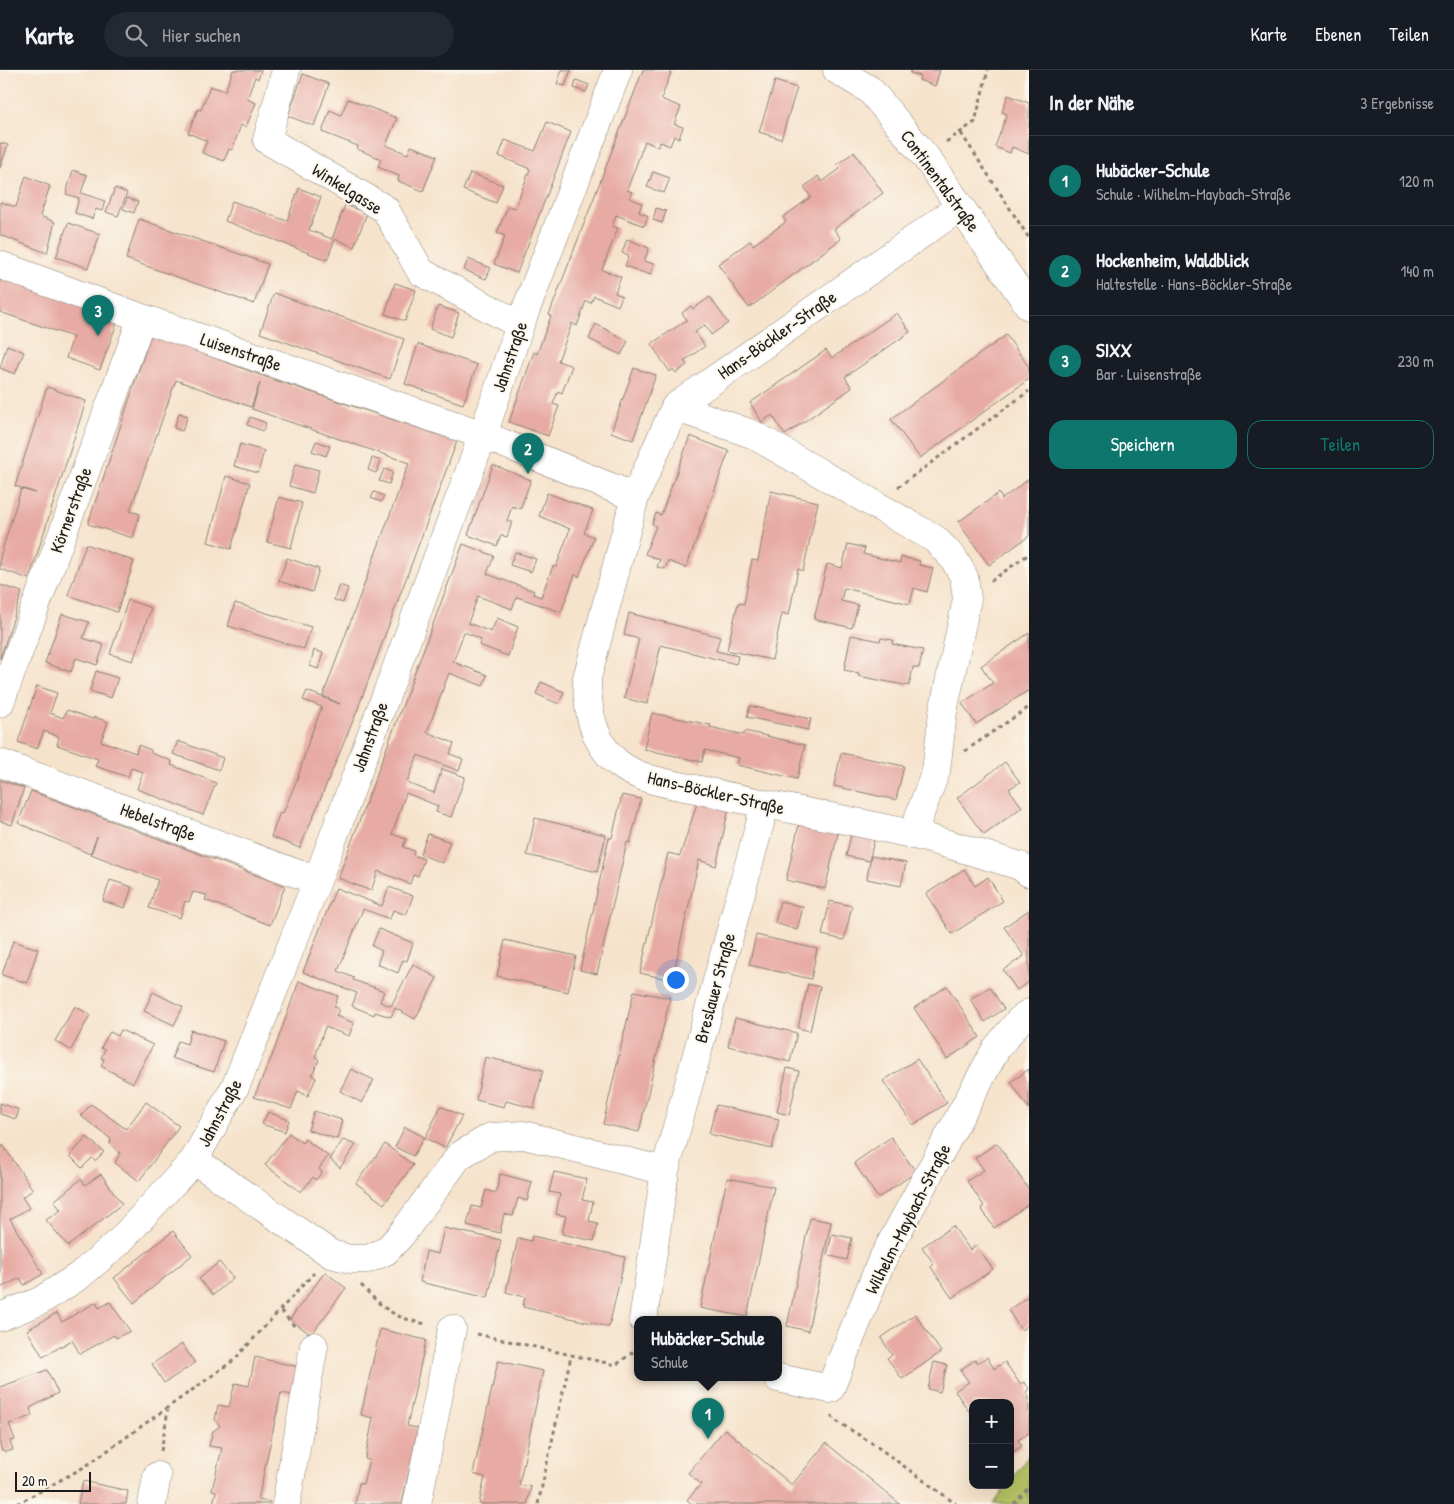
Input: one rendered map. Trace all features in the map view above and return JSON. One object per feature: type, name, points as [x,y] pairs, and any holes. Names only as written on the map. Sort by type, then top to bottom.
[{"type":"street","name":"Winkelgasse","points":[[286,70],[267,140],[385,209],[421,272],[520,325]]},
{"type":"street","name":"Jahnstraße","points":[[0,1317],[40,1301],[79,1276],[118,1244],[194,1160],[236,1085],[317,881],[483,436],[520,325],[618,70]]},
{"type":"street","name":"Continentalstraße","points":[[837,70],[870,90],[924,156],[960,207],[1020,276],[1029,306]]},
{"type":"street","name":"Hans-Böckler-Straße","points":[[960,207],[675,407],[635,497],[586,678],[587,697],[591,720],[598,739],[617,763],[641,776],[765,805],[912,835],[1020,866],[1029,873]]},
{"type":"street","name":"Luisenstraße","points":[[0,265],[142,318],[483,436]]},
{"type":"street","name":"Körnerstraße","points":[[0,703],[142,318]]},
{"type":"street","points":[[675,407],[752,434],[934,539],[954,559],[964,577],[967,599],[943,712],[936,771],[912,835]]},
{"type":"street","points":[[483,436],[635,497]]},
{"type":"street","name":"Hebelstraße","points":[[0,763],[317,881]]},
{"type":"street","name":"Breslauer Straße","points":[[665,1171],[765,805]]},
{"type":"street","name":"Wilhelm-Maybach-Straße","points":[[830,1389],[881,1262],[996,1049],[1019,1021],[1029,1013]]},
{"type":"street","points":[[194,1160],[331,1254],[350,1259],[368,1259],[386,1251],[401,1235],[459,1156],[491,1137],[524,1135],[665,1171],[645,1316]]},
{"type":"street","points":[[416,1504],[452,1329]]},
{"type":"street","points":[[286,1504],[314,1346]]},
{"type":"street","points":[[782,1379],[830,1389]]},
{"type":"street","points":[[152,1504],[157,1476]]},
{"type":"path","points":[[924,156],[961,133],[974,122],[988,70]]},
{"type":"path","points":[[961,133],[1029,238]]},
{"type":"path","points":[[873,505],[1029,391]]},
{"type":"path","points":[[967,599],[1029,554]]},
{"type":"path","points":[[936,771],[1029,707]]},
{"type":"path","points":[[17,1504],[86,1466],[234,1360],[331,1254]]},
{"type":"path","points":[[538,1504],[571,1355]]},
{"type":"path","points":[[830,1389],[833,1419],[872,1443],[956,1504]]},
{"type":"path","points":[[157,1476],[168,1409]]},
{"type":"path","points":[[1014,1504],[1029,1487]]},
{"type":"green space","points":[[1029,1455],[1029,1504],[994,1504],[1004,1489],[1014,1489],[1014,1476]]},
{"type":"building","points":[[233,70],[261,70],[258,79],[255,77],[247,99],[256,103],[246,127],[241,125],[232,150],[229,149],[224,161],[202,153],[207,141],[188,133],[198,109],[201,110],[210,86],[225,91]]},
{"type":"building","points":[[562,70],[571,70],[565,86],[557,84]]},
{"type":"building","points":[[643,70],[672,70],[661,99],[681,107],[674,124],[683,127],[679,138],[674,136],[670,146],[660,142],[658,147],[645,141],[627,190],[632,192],[629,198],[642,203],[639,212],[648,216],[644,226],[616,215],[612,226],[618,228],[602,270],[621,277],[615,293],[622,296],[618,306],[594,296],[591,303],[586,301],[577,326],[572,323],[558,361],[572,366],[562,393],[558,391],[553,404],[559,406],[548,436],[509,422],[534,352],[537,354],[551,316],[549,315]]},
{"type":"building","points":[[911,70],[940,70],[935,86],[919,80],[920,76],[910,73]]},
{"type":"building","points":[[303,74],[329,84],[314,126],[288,116]]},
{"type":"building","points":[[576,80],[589,85],[586,92],[574,88]]},
{"type":"building","points":[[775,81],[797,88],[781,139],[759,132]]},
{"type":"building","points":[[1008,95],[1029,103],[1029,154],[1012,147],[1010,153],[995,147],[1007,114],[1002,112]]},
{"type":"building","points":[[348,99],[397,118],[386,145],[408,154],[411,146],[437,156],[423,191],[398,181],[399,176],[378,167],[381,159],[357,149],[358,146],[322,132],[330,110],[341,115]]},
{"type":"building","points":[[547,122],[571,132],[517,273],[494,264],[505,236],[497,233],[508,206],[515,208],[530,169],[499,156],[505,140],[535,151]]},
{"type":"building","points":[[0,143],[8,145],[0,168]]},
{"type":"building","points":[[854,152],[883,193],[834,229],[841,239],[749,308],[718,264],[750,241],[753,245],[786,222],[783,217],[811,197],[804,187],[818,176],[822,182],[840,169],[836,165]]},
{"type":"building","points":[[73,170],[87,175],[81,193],[105,201],[102,211],[96,209],[92,219],[75,213],[79,198],[66,194]]},
{"type":"building","points":[[653,172],[670,178],[664,193],[647,187]]},
{"type":"building","points":[[470,173],[503,185],[496,203],[463,190]]},
{"type":"building","points":[[26,176],[50,186],[40,216],[55,222],[47,253],[0,235],[0,202],[16,207]]},
{"type":"building","points":[[115,188],[127,193],[118,216],[106,212]]},
{"type":"building","points":[[299,188],[321,197],[309,230],[332,239],[345,205],[367,213],[354,247],[335,239],[327,260],[225,221],[232,201],[287,221]]},
{"type":"building","points":[[127,198],[138,202],[134,213],[123,209]]},
{"type":"building","points":[[656,208],[666,211],[662,223],[653,220]]},
{"type":"building","points":[[139,219],[268,264],[254,304],[126,259]]},
{"type":"building","points":[[68,223],[100,234],[88,268],[56,257]]},
{"type":"building","points":[[627,239],[649,248],[644,261],[654,264],[650,275],[625,266],[629,255],[622,253]]},
{"type":"building","points":[[468,259],[491,268],[486,279],[464,270]]},
{"type":"building","points":[[0,276],[119,317],[100,370],[66,358],[73,337],[0,312]]},
{"type":"building","points":[[395,283],[416,290],[405,321],[385,314]]},
{"type":"building","points":[[274,293],[404,339],[390,379],[260,333]]},
{"type":"building","points":[[710,297],[728,323],[711,335],[705,325],[695,332],[705,346],[684,361],[687,365],[676,373],[673,369],[670,372],[651,344],[687,320],[682,313],[691,306],[693,309]]},
{"type":"building","points":[[438,306],[459,313],[451,337],[430,329]]},
{"type":"building","points":[[897,313],[910,332],[845,377],[852,388],[785,435],[772,415],[762,422],[750,403],[826,350],[832,358]]},
{"type":"building","points":[[596,324],[628,341],[621,355],[589,339]]},
{"type":"building","points":[[151,334],[263,376],[457,441],[357,711],[300,848],[271,837],[280,812],[283,813],[298,777],[310,737],[322,707],[303,700],[307,691],[340,704],[323,696],[409,463],[252,409],[260,383],[251,407],[176,380],[130,511],[140,514],[133,538],[88,524]]},
{"type":"building","points":[[1006,335],[1029,367],[1029,379],[920,458],[891,419]]},
{"type":"building","points":[[418,344],[477,365],[463,404],[405,384]]},
{"type":"building","points":[[7,345],[24,352],[15,374],[0,368]]},
{"type":"building","points":[[634,368],[656,375],[633,440],[611,432]]},
{"type":"building","points":[[47,387],[86,401],[29,579],[0,569],[0,557],[21,489],[36,493],[15,486]]},
{"type":"building","points":[[179,413],[188,416],[182,431],[174,428]]},
{"type":"building","points":[[250,417],[266,423],[263,431],[247,425]]},
{"type":"building","points":[[690,436],[729,451],[686,568],[668,561],[665,569],[657,567],[660,560],[645,554],[656,526],[652,524],[656,513],[661,515]]},
{"type":"building","points":[[316,441],[330,446],[326,456],[312,451]]},
{"type":"building","points":[[240,444],[264,451],[258,473],[234,466]]},
{"type":"building","points":[[372,458],[381,461],[376,473],[368,470]]},
{"type":"building","points":[[295,464],[319,470],[313,493],[289,486]]},
{"type":"building","points":[[493,465],[531,480],[520,509],[512,506],[507,521],[512,522],[507,537],[501,535],[497,546],[468,535]]},
{"type":"building","points":[[384,469],[393,472],[389,484],[379,481]]},
{"type":"building","points":[[226,476],[250,483],[231,549],[208,542]]},
{"type":"building","points":[[1029,479],[1029,536],[989,565],[958,522],[999,493],[1002,499]]},
{"type":"building","points":[[771,491],[818,502],[803,571],[798,569],[789,615],[782,613],[772,660],[727,650],[738,603],[744,604],[752,560],[758,561]]},
{"type":"building","points":[[374,492],[384,496],[381,502],[371,498]]},
{"type":"building","points":[[547,493],[593,510],[584,533],[594,537],[579,577],[575,575],[561,612],[517,597],[512,609],[478,596],[468,623],[491,632],[497,618],[518,627],[508,656],[479,645],[481,639],[464,632],[453,662],[487,675],[483,686],[449,673],[427,732],[454,743],[450,754],[463,759],[459,771],[418,755],[407,783],[434,793],[442,769],[465,777],[451,817],[436,812],[438,806],[406,793],[392,834],[406,839],[403,847],[414,851],[413,855],[424,859],[418,876],[413,875],[410,884],[378,871],[371,891],[338,878],[463,544],[494,556],[487,574],[534,591],[533,594],[541,597],[553,566],[556,567],[570,529],[539,516]]},
{"type":"building","points":[[279,497],[302,503],[291,548],[267,542]]},
{"type":"building","points":[[86,544],[134,561],[117,612],[68,595]]},
{"type":"building","points":[[848,544],[865,548],[863,554],[900,563],[901,557],[920,561],[919,565],[933,568],[927,592],[914,588],[910,604],[844,588],[841,601],[858,605],[852,628],[814,619],[827,564],[842,568]]},
{"type":"building","points":[[515,552],[536,559],[531,572],[510,565]]},
{"type":"building","points":[[287,558],[319,569],[312,592],[279,581]]},
{"type":"building","points":[[0,585],[22,592],[0,659]]},
{"type":"building","points":[[339,585],[348,588],[343,603],[334,600]]},
{"type":"building","points":[[128,600],[151,608],[133,661],[110,654]]},
{"type":"building","points":[[235,603],[311,627],[304,649],[228,626]]},
{"type":"building","points":[[629,613],[720,637],[716,651],[738,656],[736,664],[661,645],[647,704],[624,698],[639,639],[624,635]]},
{"type":"building","points":[[62,614],[89,622],[83,638],[104,645],[97,665],[76,658],[71,672],[45,663]]},
{"type":"building","points":[[1029,633],[1029,690],[976,724],[962,703],[993,683],[981,666]]},
{"type":"building","points":[[851,635],[880,641],[881,638],[893,640],[892,644],[923,650],[919,668],[913,667],[909,686],[858,676],[859,673],[844,670]]},
{"type":"building","points":[[314,650],[323,653],[318,669],[310,666]]},
{"type":"building","points":[[96,671],[118,678],[111,698],[90,691]]},
{"type":"building","points":[[541,682],[564,692],[559,704],[536,694]]},
{"type":"building","points":[[37,686],[57,693],[50,713],[63,718],[67,710],[92,719],[95,717],[108,722],[101,741],[136,753],[138,745],[151,750],[151,753],[172,761],[171,765],[216,783],[203,815],[137,789],[143,772],[131,768],[128,777],[95,766],[98,759],[57,745],[59,737],[44,731],[37,749],[18,742]]},
{"type":"building","points":[[750,706],[811,719],[808,730],[747,717]]},
{"type":"building","points":[[652,713],[711,725],[710,727],[744,735],[745,731],[805,745],[797,779],[737,765],[739,758],[705,750],[702,762],[644,749]]},
{"type":"building","points":[[178,741],[223,758],[219,770],[173,754]]},
{"type":"building","points":[[841,753],[904,766],[896,800],[834,786]]},
{"type":"building","points":[[1005,762],[1020,782],[1009,789],[1022,807],[984,835],[957,798]]},
{"type":"building","points":[[0,780],[24,788],[12,825],[0,821]]},
{"type":"building","points":[[31,791],[285,886],[270,925],[205,900],[207,895],[193,892],[189,902],[185,901],[180,918],[149,908],[158,880],[91,854],[97,837],[90,854],[18,823]]},
{"type":"building","points":[[622,795],[641,799],[630,843],[627,842],[597,974],[580,970],[609,838],[612,838]]},
{"type":"building","points":[[699,797],[730,804],[716,866],[699,860],[672,980],[640,973],[668,853],[680,856]]},
{"type":"building","points":[[535,818],[606,835],[597,872],[527,855]]},
{"type":"building","points":[[800,820],[839,829],[825,889],[786,880]]},
{"type":"building","points":[[852,831],[875,837],[869,861],[846,856]]},
{"type":"building","points":[[428,834],[450,842],[442,863],[420,854]]},
{"type":"building","points":[[871,856],[906,863],[901,886],[867,879]]},
{"type":"building","points":[[964,869],[975,886],[988,877],[1003,901],[952,934],[926,894]]},
{"type":"building","points":[[110,880],[132,887],[125,908],[103,901]]},
{"type":"building","points":[[389,887],[413,896],[406,915],[393,910],[390,919],[363,909],[338,971],[354,978],[353,980],[384,991],[380,1002],[391,1006],[413,964],[437,978],[415,1019],[395,1008],[391,1017],[375,1012],[374,1015],[352,1006],[357,993],[303,972],[336,888],[382,906]]},
{"type":"building","points":[[780,901],[803,907],[797,930],[775,923]]},
{"type":"building","points":[[830,901],[852,906],[844,940],[822,935]]},
{"type":"building","points":[[1029,910],[1029,982],[1017,990],[1003,970],[1024,956],[1004,927]]},
{"type":"building","points":[[379,929],[413,943],[407,961],[403,960],[398,973],[377,964],[382,951],[372,946]]},
{"type":"building","points":[[756,935],[817,949],[811,979],[749,965]]},
{"type":"building","points":[[505,940],[576,956],[568,992],[497,976]]},
{"type":"building","points":[[13,941],[38,949],[27,983],[2,975]]},
{"type":"building","points":[[299,981],[338,996],[334,1007],[339,1009],[336,1016],[354,1023],[349,1036],[325,1027],[315,1057],[319,1060],[312,1075],[316,1078],[308,1096],[298,1091],[291,1109],[254,1097],[272,1056]]},
{"type":"building","points":[[808,984],[820,987],[810,1031],[798,1028]]},
{"type":"building","points":[[947,986],[980,1037],[947,1059],[914,1008]]},
{"type":"building","points":[[990,987],[1004,1009],[985,1022],[970,999]]},
{"type":"building","points":[[634,991],[670,998],[639,1132],[603,1124]]},
{"type":"building","points":[[153,992],[183,1007],[174,1025],[144,1011]]},
{"type":"building","points":[[75,1006],[90,1015],[71,1050],[55,1041]]},
{"type":"building","points":[[735,1018],[797,1033],[790,1062],[728,1046]]},
{"type":"building","points":[[121,1030],[153,1045],[133,1083],[101,1066],[104,1059],[101,1058],[105,1049],[101,1048],[105,1040],[110,1032],[118,1036]]},
{"type":"building","points":[[191,1030],[224,1041],[214,1072],[172,1058],[178,1041],[187,1044]]},
{"type":"building","points":[[485,1057],[543,1070],[534,1108],[506,1101],[504,1107],[476,1100]]},
{"type":"building","points":[[917,1059],[947,1103],[913,1125],[883,1081]]},
{"type":"building","points":[[787,1068],[799,1071],[789,1115],[777,1112]]},
{"type":"building","points":[[351,1069],[374,1080],[362,1103],[340,1091]]},
{"type":"building","points":[[1029,1069],[1029,1109],[1011,1082]]},
{"type":"building","points":[[146,1102],[179,1126],[139,1181],[115,1163],[120,1153],[110,1144],[111,1139],[81,1116],[91,1104],[126,1129]]},
{"type":"building","points":[[0,1103],[19,1110],[16,1119],[0,1114]]},
{"type":"building","points":[[716,1105],[779,1119],[772,1149],[709,1134]]},
{"type":"building","points":[[441,1106],[462,1116],[445,1148],[425,1138]]},
{"type":"building","points":[[314,1111],[342,1120],[337,1139],[308,1130]]},
{"type":"building","points":[[268,1112],[289,1120],[285,1132],[262,1124]]},
{"type":"building","points":[[405,1127],[424,1137],[413,1156],[395,1147]]},
{"type":"building","points":[[289,1133],[302,1143],[305,1139],[328,1156],[319,1169],[322,1172],[316,1180],[313,1177],[301,1192],[265,1165]]},
{"type":"building","points":[[87,1137],[104,1152],[95,1161],[92,1158],[82,1168],[70,1156]]},
{"type":"building","points":[[891,1137],[916,1172],[878,1198],[854,1163]]},
{"type":"building","points":[[343,1140],[356,1145],[340,1168],[330,1159]]},
{"type":"building","points":[[997,1143],[1029,1190],[1029,1204],[994,1228],[981,1208],[984,1206],[967,1181],[984,1170],[975,1158]]},
{"type":"building","points":[[385,1144],[413,1165],[384,1204],[356,1183]]},
{"type":"building","points":[[3,1145],[33,1190],[22,1197],[29,1208],[10,1219],[43,1274],[24,1285],[20,1278],[0,1288],[0,1153]]},
{"type":"building","points":[[554,1172],[587,1179],[582,1200],[593,1202],[589,1221],[598,1223],[594,1241],[562,1234],[566,1216],[556,1214],[560,1194],[549,1192]]},
{"type":"building","points":[[101,1174],[122,1204],[68,1246],[46,1220],[61,1210],[54,1201],[81,1179],[85,1185]]},
{"type":"building","points":[[500,1174],[532,1182],[527,1201],[518,1198],[513,1216],[504,1214],[500,1233],[467,1225],[472,1206],[481,1208],[486,1190],[496,1193]]},
{"type":"building","points":[[727,1178],[774,1187],[747,1316],[700,1308]]},
{"type":"building","points":[[810,1218],[831,1222],[808,1331],[787,1326]]},
{"type":"building","points":[[953,1226],[970,1250],[976,1245],[993,1269],[952,1298],[931,1267],[934,1264],[922,1247]]},
{"type":"building","points":[[444,1228],[501,1240],[488,1298],[420,1282],[426,1251],[438,1254]]},
{"type":"building","points":[[173,1231],[192,1255],[134,1303],[114,1278]]},
{"type":"building","points":[[832,1234],[852,1238],[847,1260],[827,1255]]},
{"type":"building","points":[[532,1236],[625,1257],[609,1327],[523,1307],[525,1297],[506,1292],[518,1238],[531,1241]]},
{"type":"building","points":[[219,1262],[233,1278],[213,1295],[199,1279]]},
{"type":"building","points":[[325,1272],[346,1288],[311,1335],[290,1319]]},
{"type":"building","points":[[1029,1296],[1029,1325],[1021,1330],[1008,1310]]},
{"type":"building","points":[[96,1302],[99,1308],[110,1302],[130,1331],[116,1338],[114,1335],[80,1354],[72,1340],[43,1357],[27,1330],[57,1313],[62,1322]]},
{"type":"building","points":[[915,1314],[941,1352],[902,1379],[887,1358],[892,1355],[881,1338]]},
{"type":"building","points":[[380,1329],[426,1340],[407,1426],[418,1428],[402,1504],[355,1504],[359,1483],[363,1484],[369,1460],[365,1459],[373,1418],[361,1415]]},
{"type":"building","points":[[182,1344],[195,1363],[164,1383],[152,1364]]},
{"type":"building","points":[[255,1357],[299,1367],[293,1395],[281,1393],[258,1500],[270,1502],[269,1504],[213,1504],[216,1491],[212,1490],[222,1448],[209,1446],[213,1431],[220,1426],[215,1420],[218,1405],[229,1407],[235,1383],[249,1386]]},
{"type":"building","points":[[987,1357],[994,1369],[1005,1362],[1020,1384],[1024,1382],[1029,1388],[1026,1393],[1029,1397],[1029,1433],[1018,1440],[1022,1446],[1014,1451],[1014,1399],[969,1399],[969,1411],[955,1391],[969,1382],[960,1370],[975,1360],[977,1363]]},
{"type":"building","points":[[498,1361],[543,1371],[519,1485],[531,1487],[527,1504],[479,1504],[485,1477],[473,1474]]},
{"type":"building","points":[[934,1362],[947,1365],[940,1392],[928,1389]]},
{"type":"building","points":[[47,1370],[58,1393],[30,1408],[32,1416],[9,1424],[15,1440],[10,1441],[13,1450],[2,1451],[0,1445],[0,1387]]},
{"type":"building","points":[[725,1429],[792,1485],[826,1443],[900,1504],[692,1504],[687,1500],[701,1484],[688,1473]]},
{"type":"building","points":[[83,1481],[128,1491],[126,1504],[78,1504]]},
{"type":"place","name":"SIXX","points":[[98,336]]},
{"type":"place","name":"Hockenheim, Waldblick","points":[[528,474]]},
{"type":"place","name":"Hubäcker-Schule","points":[[708,1439]]}]
